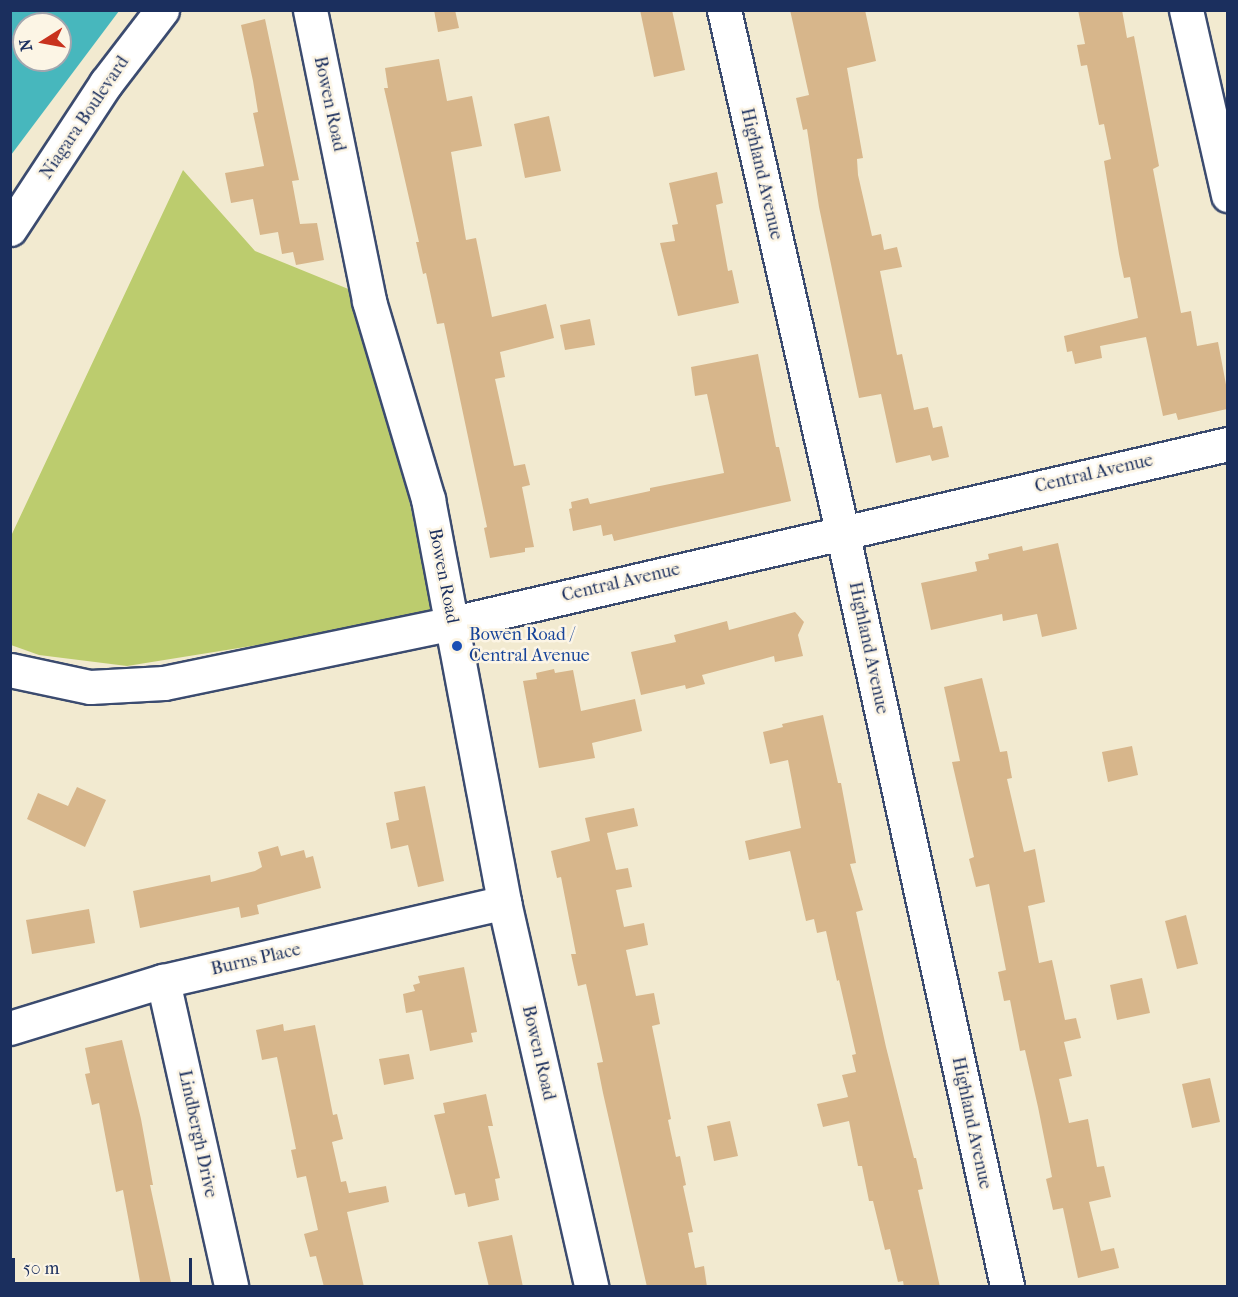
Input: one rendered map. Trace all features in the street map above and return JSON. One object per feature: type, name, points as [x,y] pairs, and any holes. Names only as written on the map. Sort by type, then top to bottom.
[{"type":"street","name":"Niagara Boulevard","points":[[10,229],[106,83],[162,10]]},
{"type":"street","name":"Bowen Road","points":[[309,10],[369,301],[428,499],[504,902],[591,1287]]},
{"type":"street","name":"Highland Avenue","points":[[724,10],[842,531],[1007,1287]]},
{"type":"street","points":[[1186,10],[1227,195]]},
{"type":"street","name":"Central Avenue","points":[[10,670],[90,687],[164,683],[453,623],[842,531],[1227,444]]},
{"type":"street","name":"Burns Place","points":[[10,1028],[163,981],[504,902]]},
{"type":"street","name":"Lindbergh Drive","points":[[163,981],[231,1287]]},
{"type":"green space","points":[[183,170],[255,251],[368,297],[433,617],[127,666],[39,655],[11,645],[11,536]]},
{"type":"water","points":[[10,11],[119,11],[11,155]]},
{"type":"building","points":[[434,10],[455,10],[459,28],[438,32]]},
{"type":"building","points":[[640,10],[672,10],[685,70],[654,77]]},
{"type":"building","points":[[790,10],[865,10],[876,61],[847,68],[863,158],[857,159],[858,175],[872,236],[881,234],[884,250],[897,247],[902,267],[880,271],[897,355],[902,354],[914,410],[928,407],[933,428],[942,426],[949,457],[932,461],[930,455],[896,463],[881,394],[859,398],[819,207],[807,129],[803,130],[796,98],[809,95]]},
{"type":"building","points":[[1078,10],[1122,10],[1127,38],[1134,36],[1159,166],[1153,169],[1181,313],[1191,311],[1197,346],[1218,342],[1227,390],[1227,409],[1178,420],[1176,413],[1163,416],[1146,337],[1100,346],[1102,358],[1075,364],[1072,351],[1067,352],[1064,336],[1138,318],[1130,277],[1124,278],[1119,254],[1104,161],[1111,159],[1104,124],[1099,125],[1087,65],[1081,66],[1077,45],[1085,44]]},
{"type":"building","points":[[265,19],[299,180],[292,181],[300,224],[317,223],[324,260],[296,265],[293,252],[282,254],[278,232],[260,235],[253,199],[231,203],[225,173],[264,166],[253,113],[258,112],[253,81],[241,25]]},
{"type":"building","points":[[439,59],[447,101],[472,96],[482,146],[451,152],[466,240],[476,238],[492,317],[546,304],[554,338],[500,352],[505,377],[495,379],[514,466],[525,464],[530,485],[522,487],[534,547],[525,548],[525,552],[490,558],[484,528],[487,527],[444,323],[437,324],[426,273],[423,274],[416,242],[419,242],[384,88],[388,88],[385,68]]},
{"type":"building","points":[[549,116],[561,171],[525,178],[514,124]]},
{"type":"building","points":[[717,172],[723,203],[716,205],[728,271],[732,270],[739,303],[678,316],[660,243],[675,241],[672,225],[678,224],[669,183]]},
{"type":"building","points":[[590,319],[595,345],[565,350],[560,325]]},
{"type":"building","points":[[758,354],[776,447],[779,447],[791,501],[614,541],[612,534],[603,536],[601,525],[573,531],[569,509],[572,508],[571,502],[588,498],[590,504],[650,491],[650,488],[724,473],[707,394],[695,396],[691,367]]},
{"type":"building","points":[[1058,543],[1077,629],[1042,637],[1037,614],[1003,621],[1002,614],[931,630],[921,583],[977,571],[975,562],[989,559],[988,554],[1022,546],[1023,551]]},
{"type":"building","points":[[795,612],[804,622],[798,635],[803,656],[775,662],[774,656],[702,675],[705,684],[686,689],[685,685],[641,695],[631,652],[676,642],[674,635],[727,621],[729,630]]},
{"type":"building","points":[[554,669],[555,673],[573,670],[581,711],[635,699],[642,731],[592,743],[595,758],[539,768],[523,681],[537,679],[536,673]]},
{"type":"building","points":[[982,678],[1000,752],[1007,751],[1012,778],[1007,779],[1024,852],[1035,849],[1045,902],[1028,906],[1039,963],[1052,960],[1065,1020],[1076,1018],[1081,1038],[1064,1042],[1072,1076],[1059,1079],[1069,1123],[1088,1119],[1097,1167],[1104,1166],[1111,1197],[1089,1202],[1101,1251],[1114,1248],[1119,1268],[1078,1278],[1063,1208],[1053,1210],[1046,1179],[1052,1177],[1025,1050],[1020,1051],[1010,1000],[1004,1001],[998,972],[1006,970],[989,884],[976,887],[969,859],[974,857],[952,762],[960,761],[944,687]]},
{"type":"building","points":[[823,715],[838,783],[841,783],[856,863],[850,864],[863,910],[856,912],[886,1047],[923,1189],[918,1190],[940,1287],[904,1287],[903,1281],[898,1282],[890,1249],[885,1250],[873,1201],[869,1201],[862,1166],[858,1166],[849,1121],[823,1127],[817,1104],[848,1097],[842,1075],[856,1072],[852,1055],[856,1054],[826,931],[817,933],[814,919],[806,921],[790,851],[749,860],[745,841],[801,828],[788,760],[770,764],[763,732],[783,727],[782,724]]},
{"type":"building","points":[[1132,746],[1138,775],[1108,782],[1102,752]]},
{"type":"building","points":[[425,786],[444,881],[418,887],[408,845],[391,849],[386,823],[399,820],[394,792]]},
{"type":"building","points":[[77,787],[106,800],[85,847],[27,819],[38,793],[68,806]]},
{"type":"building","points":[[634,808],[638,826],[607,833],[616,870],[628,868],[632,887],[616,890],[624,927],[644,923],[648,945],[626,950],[636,996],[654,993],[660,1024],[652,1026],[671,1119],[668,1120],[676,1157],[680,1156],[686,1185],[683,1186],[693,1232],[688,1233],[695,1268],[704,1266],[707,1287],[647,1287],[603,1093],[597,1063],[603,1062],[586,984],[578,986],[571,954],[576,954],[561,877],[557,878],[551,851],[590,841],[585,818]]},
{"type":"building","points":[[278,846],[281,856],[304,850],[306,858],[313,856],[321,888],[257,905],[259,914],[241,918],[239,907],[140,928],[133,891],[210,875],[211,882],[255,871],[262,867],[258,852]]},
{"type":"building","points":[[89,909],[95,943],[32,954],[26,920]]},
{"type":"building","points":[[1186,915],[1198,964],[1177,969],[1165,921]]},
{"type":"building","points":[[464,967],[477,1032],[471,1033],[473,1042],[430,1051],[422,1010],[406,1013],[403,994],[415,991],[413,985],[420,983],[418,976]]},
{"type":"building","points":[[1142,978],[1150,1013],[1117,1020],[1110,985]]},
{"type":"building","points":[[283,1024],[284,1031],[315,1025],[333,1115],[337,1114],[343,1139],[332,1142],[341,1182],[346,1181],[349,1193],[386,1186],[389,1202],[347,1212],[364,1287],[324,1287],[316,1256],[310,1257],[304,1234],[318,1230],[306,1176],[297,1178],[291,1150],[296,1149],[277,1057],[262,1060],[256,1030]]},
{"type":"building","points":[[122,1040],[141,1119],[153,1185],[150,1185],[172,1287],[141,1287],[123,1190],[116,1192],[99,1103],[92,1105],[85,1074],[90,1073],[85,1048]]},
{"type":"building","points":[[409,1054],[414,1079],[384,1085],[379,1059]]},
{"type":"building","points":[[1210,1078],[1220,1122],[1192,1128],[1182,1084]]},
{"type":"building","points":[[486,1094],[493,1126],[488,1126],[500,1178],[495,1179],[499,1200],[468,1207],[465,1193],[455,1195],[434,1115],[445,1113],[443,1103]]},
{"type":"building","points":[[730,1121],[738,1156],[714,1161],[707,1126]]},
{"type":"building","points":[[512,1235],[523,1287],[489,1287],[478,1242]]},
{"type":"place","name":"Bowen Road / Central Avenue","points":[[457,646]]}]
